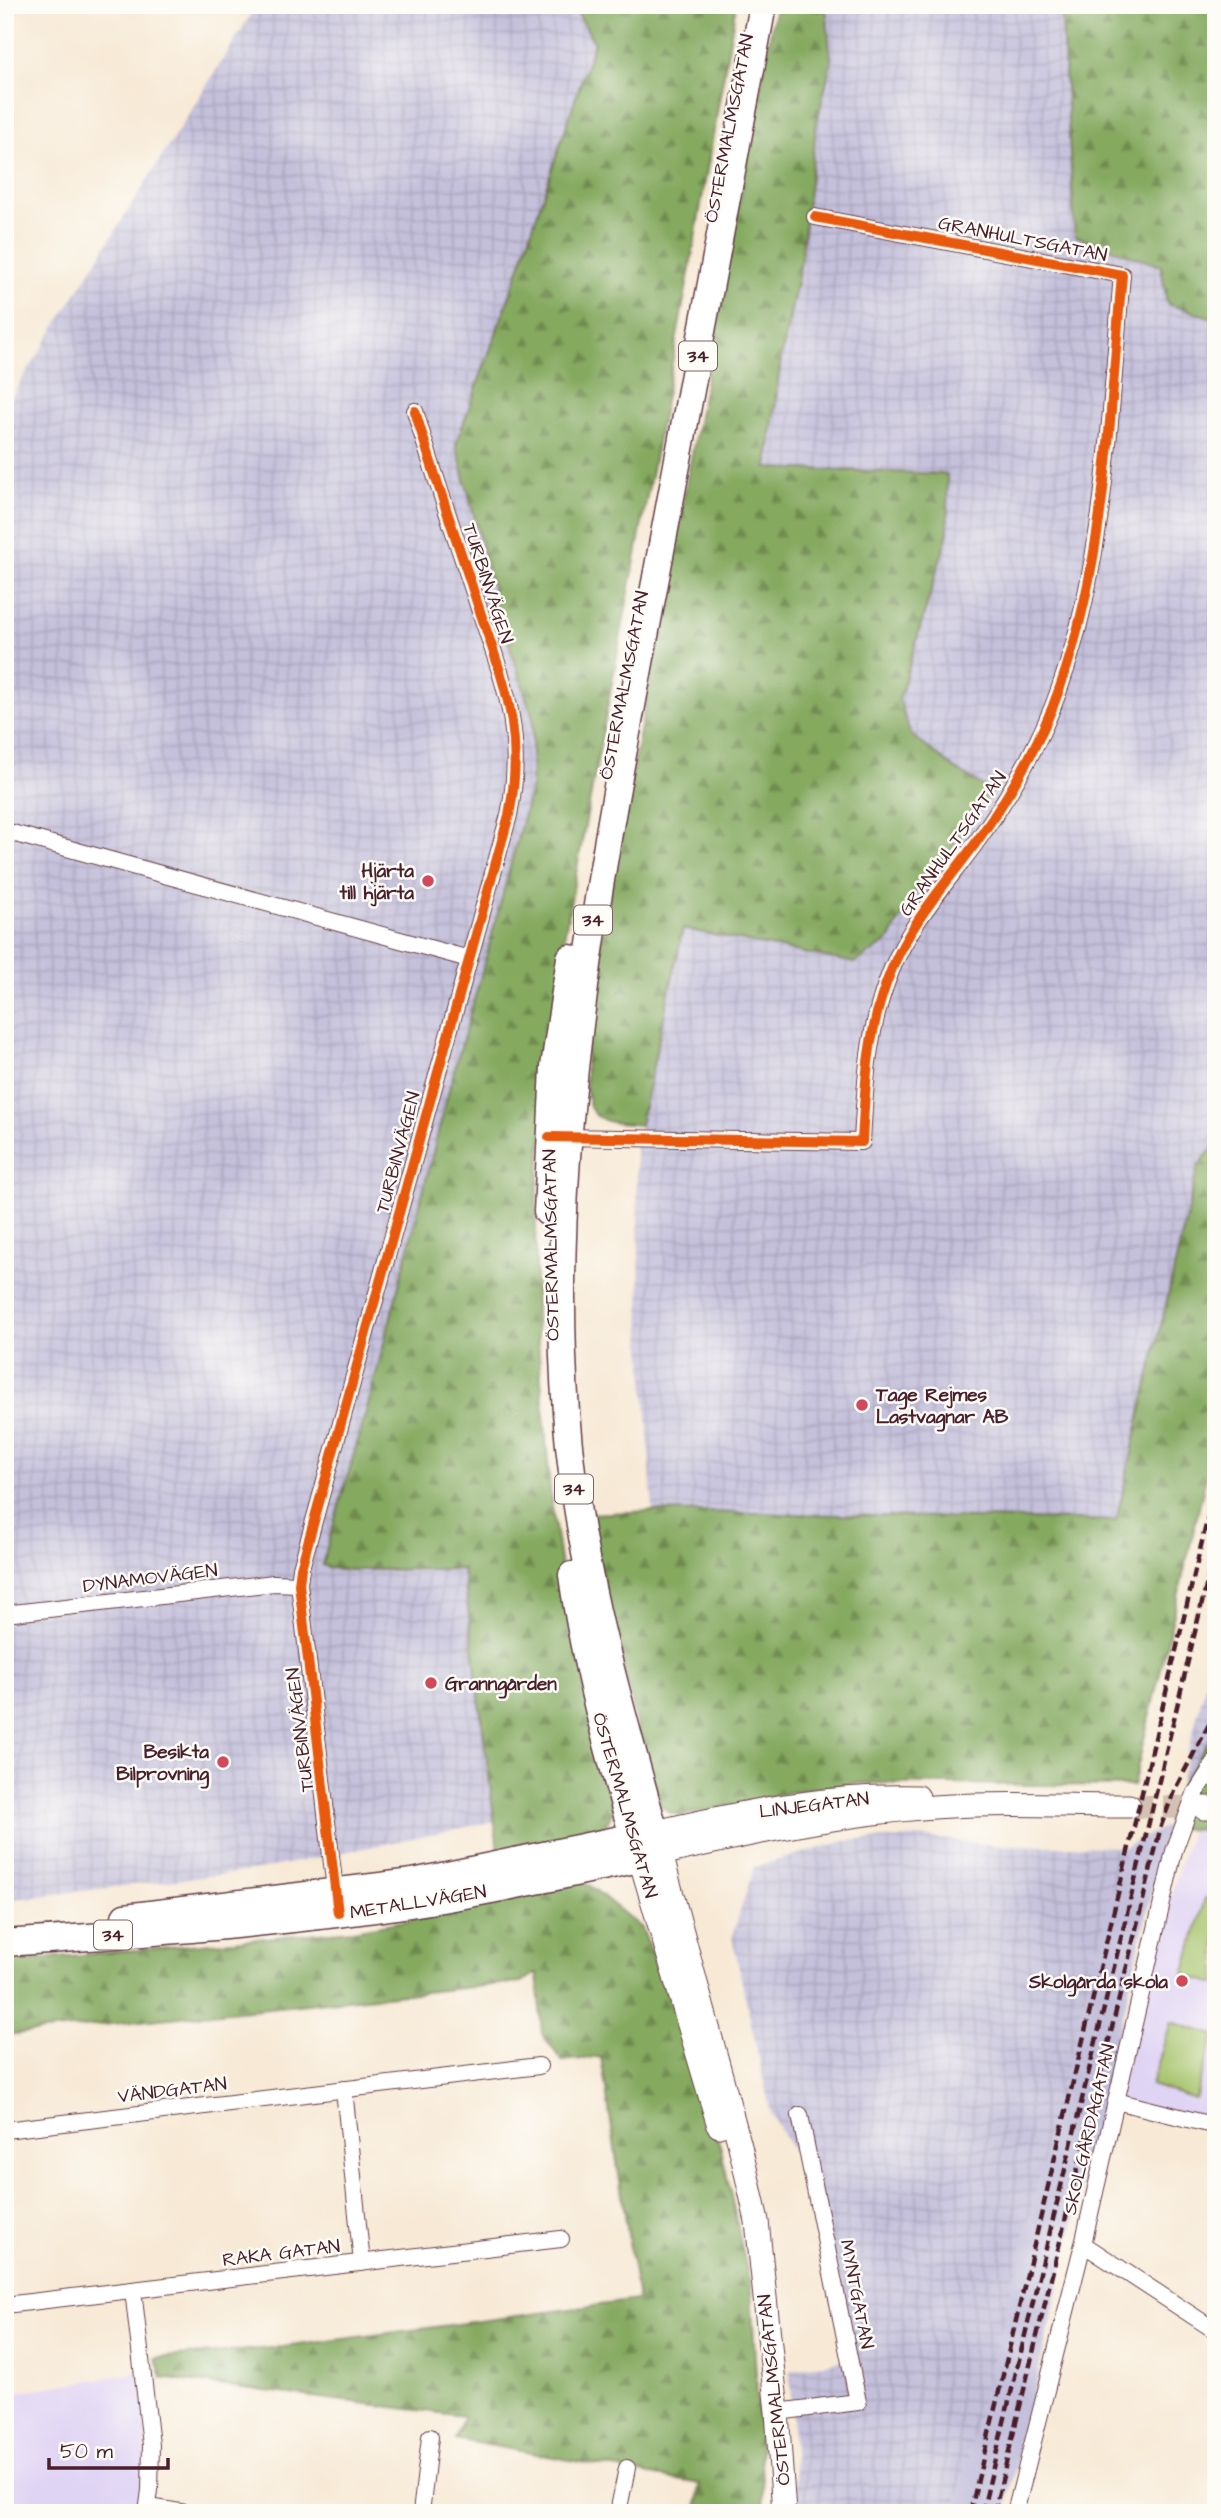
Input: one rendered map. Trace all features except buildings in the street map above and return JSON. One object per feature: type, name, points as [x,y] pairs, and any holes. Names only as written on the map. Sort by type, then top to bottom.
[{"type":"main road","name":"ÖSTERMALMSGATAN","points":[[751,5],[561,1007],[559,1137],[562,1343],[575,1498],[594,1604],[648,1845],[757,2221],[777,2412],[784,2513]]},
{"type":"main road","name":"ÖSTERMALMSGATAN","points":[[559,1137],[598,893],[763,5]]},
{"type":"main road","name":"LINJEGATAN","points":[[648,1845],[822,1820],[974,1805],[1129,1806]]},
{"type":"main road","name":"METALLVÄGEN","points":[[5,1937],[122,1918],[466,1894],[648,1845]]},
{"type":"main road","name":"METALLVÄGEN","points":[[5,1943],[208,1927],[337,1903]]},
{"type":"street","name":"GRANHULTSGATAN","points":[[559,1137],[862,1142],[865,1077],[870,1042],[891,969],[915,925],[996,814],[1020,775],[1052,709],[1074,644],[1100,509],[1122,275],[815,217]]},
{"type":"street","name":"TURBINVÄGEN","points":[[337,1903],[299,1584],[304,1553],[509,815],[515,780],[516,740],[506,687],[415,411]]},
{"type":"street","points":[[5,831],[469,959]]},
{"type":"street","name":"DYNAMOVÄGEN","points":[[5,1614],[274,1583],[299,1584]]},
{"type":"street","name":"SKOLGÅRDAGATAN","points":[[1015,2513],[1083,2244],[1174,1852],[1195,1794],[1216,1761]]},
{"type":"street","name":"VÄNDGATAN","points":[[5,2130],[539,2066]]},
{"type":"street","points":[[344,2090],[362,2263]]},
{"type":"street","points":[[1116,2101],[1216,2126]]},
{"type":"street","name":"MYNTGATAN","points":[[777,2412],[858,2402],[800,2115]]},
{"type":"street","name":"RAKA GATAN","points":[[5,2305],[561,2239]]},
{"type":"street","points":[[1083,2244],[1216,2331]]},
{"type":"street","points":[[133,2290],[151,2445],[148,2510],[183,2513]]},
{"type":"street","points":[[421,2513],[430,2437]]},
{"type":"street","points":[[618,2513],[627,2468]]},
{"type":"shaded area","points":[[257,5],[573,5],[594,42],[515,281],[456,444],[497,607],[533,718],[531,787],[451,1082],[370,1398],[322,1565],[338,1570],[463,1569],[495,1821],[253,1871],[5,1900],[5,407]]},
{"type":"shaded area","points":[[826,5],[1061,5],[1075,236],[1161,266],[1167,304],[1216,319],[1216,1149],[1210,1151],[1198,1166],[1116,1521],[653,1511],[641,1333],[636,1143],[683,929],[855,963],[889,940],[915,891],[947,855],[991,791],[954,768],[911,734],[899,700],[948,533],[947,474],[767,468],[781,359],[800,267],[817,121],[831,63]]},
{"type":"shaded area","points":[[1216,1641],[1216,1730],[1179,1788]]},
{"type":"shaded area","points":[[1168,1825],[1005,2513],[954,2513],[1124,1847]]},
{"type":"shaded area","name":"Skolgårda skola","points":[[1216,1828],[1216,2122],[1115,2100],[1192,1830]]},
{"type":"shaded area","points":[[923,1837],[995,1845],[1124,1847],[954,2513],[797,2513],[790,2371],[846,2359],[798,2160],[771,2113],[732,1937],[754,1867],[845,1841]]},
{"type":"shaded area","points":[[143,2372],[148,2513],[5,2513],[5,2394]]},
{"type":"green space","points":[[573,5],[736,5],[687,284],[565,932],[553,1019],[536,1207],[536,1317],[551,1500],[564,1587],[614,1800],[609,1820],[593,1834],[499,1857],[463,1569],[338,1570],[322,1565],[370,1398],[451,1082],[531,787],[533,718],[497,607],[456,444],[515,281],[594,42]]},
{"type":"green space","points":[[776,5],[826,5],[831,63],[817,121],[800,267],[781,359],[767,468],[947,474],[948,533],[899,700],[911,735],[954,768],[991,791],[947,855],[915,891],[889,940],[855,963],[683,929],[640,1125],[615,1123],[593,1112],[588,1100],[586,1082],[588,1037],[598,956]]},
{"type":"green space","points":[[1061,5],[1216,5],[1216,319],[1167,304],[1161,266],[1075,236]]},
{"type":"green space","points":[[1216,1149],[1216,1436],[1133,1786],[855,1783],[799,1790],[682,1816],[661,1806],[641,1741],[588,1514],[653,1511],[1116,1521],[1198,1166],[1210,1151]]},
{"type":"green space","points":[[1216,1730],[1216,1828],[1192,1830],[1168,1825],[1179,1788]]},
{"type":"green space","points":[[584,1881],[642,1928],[693,2062],[722,2153],[751,2290],[764,2513],[696,2513],[700,2484],[455,2439],[464,2416],[162,2378],[156,2358],[283,2347],[638,2300],[601,2057],[562,2061],[542,2034],[537,1973],[521,1982],[5,2035],[5,1962],[353,1930],[457,1912]]},
{"type":"green space","points":[[1205,1898],[1216,1901],[1216,1984],[1184,1975]]},
{"type":"green space","points":[[1171,2022],[1214,2035],[1195,2099],[1151,2085]]},
{"type":"tunnel","points":[[1129,1806],[1204,1808]]},
{"type":"railway","points":[[970,2513],[1216,1483]]},
{"type":"railway","points":[[982,2513],[1216,1545]]},
{"type":"railway","points":[[994,2513],[1161,1826],[1174,1791],[1216,1711]]},
{"type":"cycle path","points":[[549,1137],[862,1142],[866,1076],[873,1034],[891,971],[918,921],[975,844],[1018,778],[1045,725],[1071,655],[1095,548],[1108,439],[1122,275],[815,217]]},
{"type":"cycle path","points":[[338,1913],[299,1584],[301,1568],[509,815],[514,783],[515,754],[508,701],[415,411]]},
{"type":"place","name":"Hjärta till hjärta","points":[[428,881]]},
{"type":"place","name":"Tage Rejmes Lastvagnar AB","points":[[862,1405]]},
{"type":"place","name":"Granngården","points":[[431,1683]]},
{"type":"place","name":"Besikta Bilprovning","points":[[223,1762]]},
{"type":"place","name":"Skolgårda skola","points":[[1182,1981]]}]
